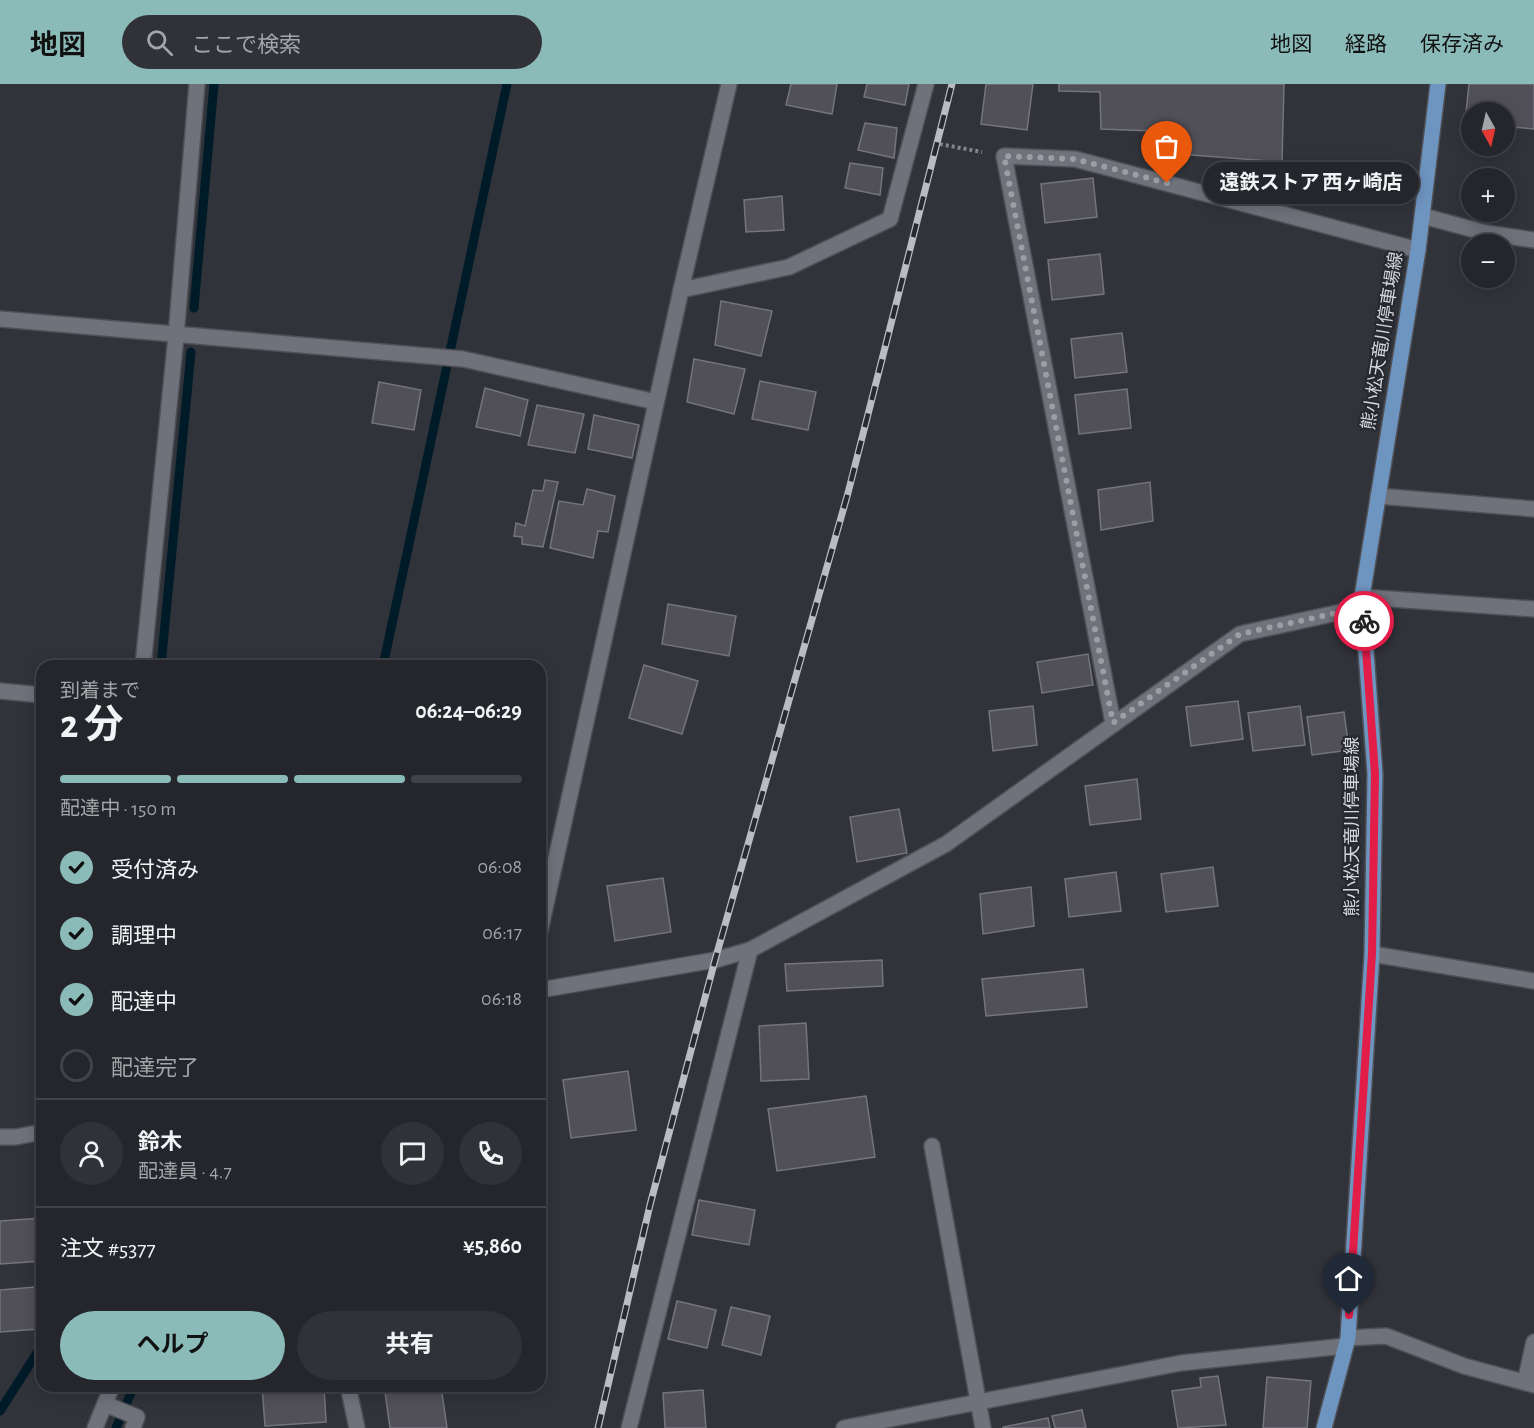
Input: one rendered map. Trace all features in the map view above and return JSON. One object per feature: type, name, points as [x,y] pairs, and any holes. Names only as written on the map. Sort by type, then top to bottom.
[{"type":"main road","name":"熊小松天竜川停車場線","points":[[1324,1428],[1347,1342],[1372,954],[1375,774],[1362,597],[1418,250],[1438,84]]},
{"type":"street","points":[[144,660],[176,336],[197,84]]},
{"type":"street","points":[[546,904],[681,290],[729,84]]},
{"type":"street","points":[[681,290],[789,267],[890,219],[926,84]]},
{"type":"street","points":[[1113,723],[1004,156],[1075,159],[1418,250]]},
{"type":"street","points":[[1423,216],[1486,233],[1534,240]]},
{"type":"street","points":[[0,319],[463,359],[656,402]]},
{"type":"street","points":[[1378,496],[1534,509]]},
{"type":"street","points":[[546,989],[715,960],[750,950],[946,844],[1240,634],[1341,612],[1362,597],[1534,609]]},
{"type":"street","points":[[0,691],[36,694]]},
{"type":"street","points":[[629,1428],[750,950]]},
{"type":"street","points":[[1372,954],[1534,981]]},
{"type":"street","points":[[0,1137],[36,1133]]},
{"type":"street","points":[[932,1146],[982,1428]]},
{"type":"street","points":[[844,1428],[1181,1363],[1386,1336],[1464,1366],[1530,1384],[1534,1342]]},
{"type":"street","points":[[95,1428],[110,1392]]},
{"type":"street","points":[[349,1392],[357,1428]]},
{"type":"street","points":[[106,1404],[135,1423]]},
{"type":"path","points":[[912,139],[1004,156]]},
{"type":"building","points":[[791,84],[837,84],[832,114],[786,105]]},
{"type":"building","points":[[867,84],[909,84],[905,105],[864,97]]},
{"type":"building","points":[[986,84],[1033,84],[1027,130],[981,124]]},
{"type":"building","points":[[1059,84],[1284,84],[1282,162],[1154,152],[1154,131],[1101,129],[1100,92],[1059,91]]},
{"type":"building","points":[[1469,84],[1534,84],[1534,129],[1515,127],[1515,102],[1467,102]]},
{"type":"building","points":[[865,123],[897,128],[894,158],[858,150]]},
{"type":"building","points":[[850,163],[883,168],[880,195],[845,188]]},
{"type":"building","points":[[1093,178],[1097,217],[1045,223],[1041,184]]},
{"type":"building","points":[[782,196],[784,230],[746,232],[744,200]]},
{"type":"building","points":[[1100,254],[1104,294],[1052,300],[1048,260]]},
{"type":"building","points":[[721,301],[772,311],[761,356],[715,345]]},
{"type":"building","points":[[1122,333],[1127,372],[1075,378],[1071,339]]},
{"type":"building","points":[[694,359],[745,369],[734,414],[687,402]]},
{"type":"building","points":[[760,381],[816,392],[808,430],[752,419]]},
{"type":"building","points":[[379,382],[421,390],[414,430],[372,423]]},
{"type":"building","points":[[485,388],[528,400],[520,436],[476,427]]},
{"type":"building","points":[[1127,389],[1131,428],[1079,434],[1075,395]]},
{"type":"building","points":[[537,405],[584,414],[575,453],[528,445]]},
{"type":"building","points":[[594,415],[639,425],[632,458],[588,449]]},
{"type":"building","points":[[545,480],[558,482],[543,547],[522,544],[522,537],[514,536],[516,523],[525,526],[533,490],[543,491]]},
{"type":"building","points":[[1150,482],[1153,521],[1101,530],[1098,490]]},
{"type":"building","points":[[587,489],[615,496],[608,532],[598,531],[593,558],[550,548],[559,501],[583,505]]},
{"type":"building","points":[[668,604],[736,616],[729,656],[662,644]]},
{"type":"building","points":[[1088,654],[1093,685],[1042,693],[1037,662]]},
{"type":"building","points":[[644,665],[698,681],[682,734],[629,718]]},
{"type":"building","points":[[1238,701],[1243,739],[1191,746],[1186,707]]},
{"type":"building","points":[[1033,706],[1037,745],[993,751],[989,711]]},
{"type":"building","points":[[1300,706],[1305,745],[1253,751],[1248,713]]},
{"type":"building","points":[[1344,712],[1349,750],[1312,755],[1307,717]]},
{"type":"building","points":[[1137,779],[1141,819],[1090,825],[1085,786]]},
{"type":"building","points":[[899,809],[907,853],[857,862],[850,817]]},
{"type":"building","points":[[1213,867],[1218,906],[1166,912],[1161,874]]},
{"type":"building","points":[[1116,872],[1121,911],[1069,917],[1065,879]]},
{"type":"building","points":[[663,878],[671,932],[615,941],[607,886]]},
{"type":"building","points":[[1031,887],[1034,926],[983,934],[980,894]]},
{"type":"building","points":[[882,960],[883,986],[787,991],[785,964]]},
{"type":"building","points":[[1083,969],[1087,1007],[986,1016],[982,979]]},
{"type":"building","points":[[806,1023],[809,1079],[761,1081],[759,1026]]},
{"type":"building","points":[[628,1071],[636,1130],[571,1138],[563,1080]]},
{"type":"building","points":[[866,1096],[875,1157],[777,1171],[768,1109]]},
{"type":"building","points":[[699,1200],[755,1210],[749,1245],[692,1235]]},
{"type":"building","points":[[36,1218],[36,1261],[0,1264],[0,1221]]},
{"type":"building","points":[[35,1287],[36,1329],[0,1332],[0,1290]]},
{"type":"building","points":[[677,1301],[716,1310],[707,1348],[668,1339]]},
{"type":"building","points":[[731,1307],[770,1316],[761,1355],[722,1345]]},
{"type":"building","points":[[1218,1376],[1226,1425],[1178,1428],[1172,1391],[1201,1387],[1200,1378]]},
{"type":"building","points":[[1267,1377],[1311,1381],[1307,1428],[1263,1428]]},
{"type":"building","points":[[703,1390],[706,1428],[665,1428],[663,1393]]},
{"type":"building","points":[[262,1392],[324,1392],[326,1422],[265,1426]]},
{"type":"building","points":[[385,1392],[442,1392],[447,1428],[390,1428]]},
{"type":"building","points":[[1082,1410],[1086,1428],[1055,1428],[1052,1416]]},
{"type":"building","points":[[1048,1418],[1050,1428],[1003,1428],[1003,1427]]},
{"type":"waterway","points":[[194,308],[214,84]]},
{"type":"waterway","points":[[384,660],[507,84]]},
{"type":"waterway","points":[[162,660],[191,352]]},
{"type":"waterway","points":[[0,1411],[36,1354]]},
{"type":"waterway","points":[[116,1428],[131,1392]]},
{"type":"railway","points":[[598,1428],[650,1205],[715,960],[848,493],[952,84]]},
{"type":"way so far","points":[[1167,183],[1075,159],[1004,156],[1113,723],[1240,634],[1341,612],[1362,597],[1364,621]]},
{"type":"place","name":"遠鉄ストア 西ヶ崎店","points":[[1167,183]]},
{"type":"route","points":[[1349,1315],[1372,954],[1375,774],[1364,621]]}]
